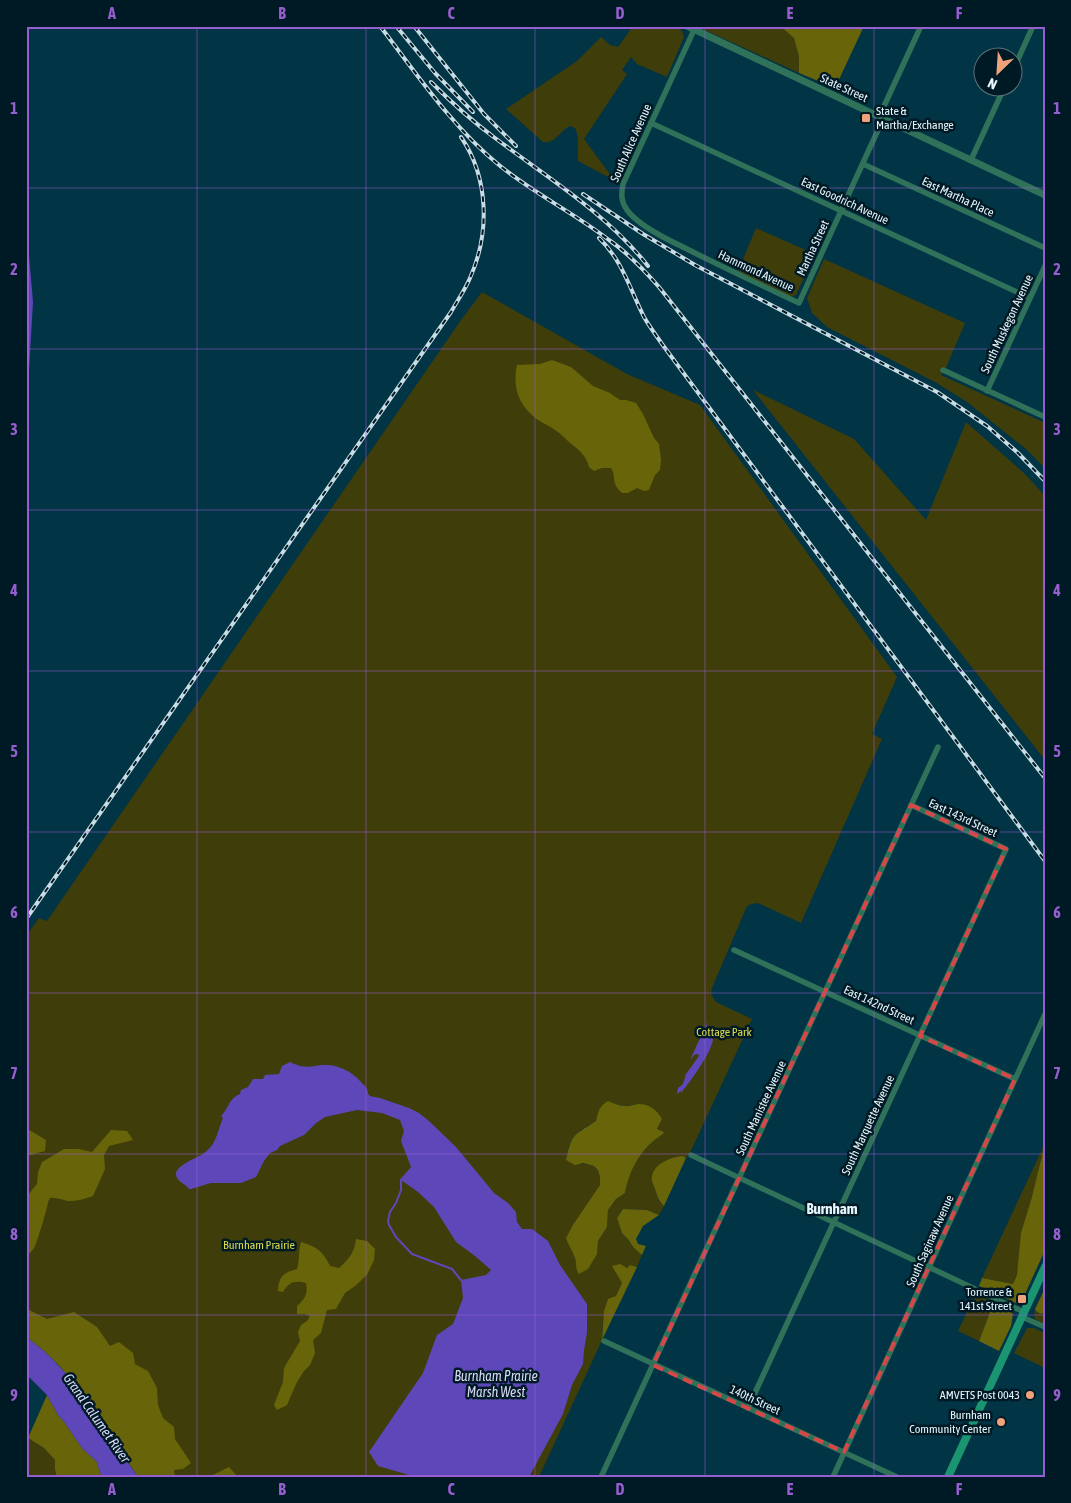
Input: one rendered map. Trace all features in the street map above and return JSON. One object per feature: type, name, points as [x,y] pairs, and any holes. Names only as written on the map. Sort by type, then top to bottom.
[{"type":"main road","points":[[948,1477],[1045,1267]]},
{"type":"street","name":"Martha Street","points":[[799,303],[863,164],[921,26]]},
{"type":"street","points":[[1023,48],[1033,26]]},
{"type":"street","name":"State Street","points":[[691,28],[1045,195]]},
{"type":"street","name":"South Alice Avenue","points":[[691,28],[651,123],[622,184],[621,192],[622,201],[627,210],[637,220],[704,258]]},
{"type":"street","points":[[971,160],[999,98]]},
{"type":"street","name":"East Goodrich Avenue","points":[[651,123],[1030,298]]},
{"type":"street","name":"East Martha Place","points":[[863,164],[1045,248]]},
{"type":"street","name":"Hammond Avenue","points":[[704,258],[799,303]]},
{"type":"street","name":"South Muskegon Avenue","points":[[987,391],[1045,266]]},
{"type":"street","points":[[943,370],[1045,417]]},
{"type":"street","name":"South Manistee Avenue","points":[[602,1477],[938,747]]},
{"type":"street","name":"East 143rd Street","points":[[911,806],[1006,849]]},
{"type":"street","name":"South Marquette Avenue","points":[[748,1408],[1006,849]]},
{"type":"street","name":"East 142nd Street","points":[[734,950],[1014,1079]]},
{"type":"street","name":"South Saginaw Avenue","points":[[833,1477],[1045,1014]]},
{"type":"street","points":[[691,1156],[930,1266],[1045,1327]]},
{"type":"street","name":"140th Street","points":[[604,1342],[897,1477]]},
{"type":"highlighted area","points":[[911,805],[1006,849],[920,1036],[1015,1079],[844,1452],[653,1365]]},
{"type":"green space","points":[[633,26],[675,26],[682,31],[684,37],[667,77],[637,64],[631,57],[622,70],[627,74],[584,139],[614,180],[578,161],[578,140],[575,128],[570,126],[551,141],[543,142],[506,109],[577,61],[601,37],[610,45],[618,47]]},
{"type":"green space","points":[[696,26],[780,26],[794,38],[799,57],[799,73]]},
{"type":"green space","points":[[756,228],[815,254],[796,295],[791,297],[738,271]]},
{"type":"green space","points":[[824,259],[965,323],[945,370],[941,375],[1045,423],[1045,468],[1026,449],[967,402],[935,382],[827,327],[812,313],[807,298]]},
{"type":"green space","name":"Burnham Prairie","points":[[482,292],[627,374],[700,405],[897,677],[872,734],[882,739],[801,923],[758,903],[747,906],[711,994],[716,1002],[752,1019],[689,1155],[686,1158],[683,1156],[652,1179],[659,1201],[664,1206],[659,1215],[647,1210],[623,1209],[617,1218],[622,1233],[642,1255],[637,1267],[630,1265],[627,1268],[613,1266],[622,1283],[619,1292],[603,1319],[602,1340],[539,1477],[142,1477],[55,1359],[26,1336],[26,936],[39,918],[47,921]],"holes":[[[638,1104],[662,1119],[657,1129],[664,1132],[663,1134],[643,1152],[633,1167],[625,1193],[616,1199],[608,1210],[607,1227],[598,1241],[597,1254],[592,1199],[600,1185],[600,1177],[598,1170],[594,1166],[566,1160],[572,1140],[578,1132],[596,1121],[598,1112],[617,1105]]]},
{"type":"green space","points":[[753,390],[854,439],[926,520],[966,422],[1025,474],[1045,496],[1045,760]]},
{"type":"green space","points":[[1044,1145],[1017,1275],[1013,1284],[982,1278]]},
{"type":"green space","points":[[976,1293],[994,1302],[979,1341],[958,1331]]},
{"type":"green space","points":[[1035,1309],[1041,1314],[1045,1312],[1045,1324],[1034,1317]]},
{"type":"green space","points":[[1027,1328],[1034,1328],[1045,1333],[1045,1368],[1014,1353]]},
{"type":"green space","points":[[28,1438],[44,1448],[55,1460],[57,1477],[31,1477],[26,1475],[26,1442]]},
{"type":"shaded area","points":[[780,26],[864,26],[835,88],[799,73],[799,57],[794,38]]},
{"type":"shaded area","points":[[552,360],[571,367],[593,386],[610,393],[620,400],[636,403],[659,444],[660,470],[655,475],[649,490],[644,491],[637,488],[628,493],[622,493],[616,486],[611,468],[602,468],[594,471],[589,467],[586,459],[579,451],[551,427],[531,415],[526,409],[516,389],[517,365],[540,364]]},
{"type":"shaded area","points":[[608,1101],[622,1106],[643,1104],[649,1106],[662,1119],[657,1129],[664,1132],[648,1146],[633,1167],[625,1193],[616,1199],[608,1210],[607,1227],[598,1241],[597,1254],[588,1269],[579,1274],[576,1260],[566,1238],[600,1185],[600,1177],[598,1170],[594,1166],[583,1163],[575,1165],[566,1160],[572,1140],[582,1130],[596,1121],[601,1107]]},
{"type":"shaded area","points":[[26,1128],[46,1140],[45,1151],[26,1156]]},
{"type":"shaded area","points":[[111,1130],[127,1131],[133,1140],[109,1146],[104,1155],[105,1169],[93,1196],[71,1201],[50,1198],[35,1245],[26,1257],[26,1196],[37,1184],[38,1172],[42,1162],[64,1149],[79,1149],[92,1152]]},
{"type":"shaded area","points":[[1045,1143],[1045,1250],[1020,1305],[979,1286],[982,1278],[1013,1284],[1017,1275],[1021,1233]]},
{"type":"shaded area","points":[[683,1156],[686,1158],[664,1206],[657,1196],[652,1175],[654,1170],[662,1163],[672,1158]]},
{"type":"shaded area","points":[[623,1209],[647,1210],[659,1215],[643,1226],[636,1239],[638,1244],[646,1246],[642,1255],[622,1233],[617,1218]]},
{"type":"shaded area","points":[[356,1239],[367,1241],[375,1249],[374,1260],[367,1275],[345,1293],[336,1309],[327,1310],[321,1333],[313,1340],[315,1353],[310,1365],[297,1382],[287,1405],[277,1410],[274,1405],[283,1382],[284,1368],[300,1341],[298,1332],[301,1325],[310,1316],[297,1314],[297,1306],[304,1299],[307,1290],[306,1283],[293,1283],[283,1292],[278,1291],[279,1282],[285,1274],[297,1269],[301,1242],[319,1250],[330,1266],[339,1268],[350,1255]]},
{"type":"shaded area","points":[[620,1264],[627,1268],[630,1265],[637,1267],[602,1340],[604,1311],[608,1299],[616,1296],[622,1283],[612,1266]]},
{"type":"shaded area","points":[[1045,1288],[1045,1312],[1041,1314],[1035,1309]]},
{"type":"shaded area","points":[[994,1302],[1008,1308],[1013,1314],[1011,1326],[999,1351],[979,1341]]},
{"type":"shaded area","points":[[26,1307],[47,1319],[74,1312],[97,1327],[110,1346],[119,1342],[133,1353],[135,1364],[148,1371],[157,1388],[158,1405],[163,1418],[174,1427],[175,1439],[191,1463],[183,1469],[174,1470],[175,1477],[138,1477],[74,1383],[59,1366],[26,1337]]},
{"type":"shaded area","points":[[47,1395],[58,1415],[82,1448],[97,1462],[100,1473],[104,1477],[57,1477],[55,1460],[44,1448],[28,1438]]},
{"type":"shaded area","points":[[229,1467],[236,1477],[209,1477]]},
{"type":"water","points":[[26,201],[29,212],[28,244],[33,302],[26,393]]},
{"type":"water","points":[[708,1021],[706,1029],[713,1039],[712,1045],[690,1082],[681,1093],[681,1091],[677,1094],[678,1088],[683,1084],[686,1074],[699,1056],[698,1054],[694,1055],[690,1060]]},
{"type":"water","name":"Burnham Prairie Marsh West","points":[[290,1062],[301,1066],[329,1065],[342,1068],[350,1072],[366,1087],[370,1096],[409,1108],[429,1121],[456,1147],[494,1193],[508,1203],[516,1212],[517,1222],[522,1229],[532,1229],[548,1241],[560,1265],[587,1304],[587,1333],[583,1364],[572,1385],[563,1414],[529,1477],[416,1477],[378,1466],[369,1452],[423,1373],[437,1335],[453,1324],[463,1298],[461,1280],[486,1275],[491,1270],[456,1242],[434,1207],[401,1180],[411,1167],[401,1141],[404,1131],[400,1120],[382,1113],[357,1110],[325,1117],[304,1135],[280,1146],[277,1150],[270,1153],[256,1177],[241,1183],[211,1183],[191,1189],[179,1181],[176,1175],[179,1168],[212,1146],[223,1118],[221,1116],[231,1101],[240,1094],[241,1090],[248,1087],[253,1079],[263,1079],[265,1075],[279,1074],[282,1066]]},
{"type":"water","name":"Grand Calumet River","points":[[26,1337],[44,1351],[74,1384],[138,1477],[104,1477],[100,1473],[97,1462],[82,1448],[58,1415],[47,1395],[26,1374]]},
{"type":"waterway","points":[[410,1170],[401,1180],[401,1190],[390,1212],[389,1225],[396,1237],[412,1254],[452,1269],[461,1280]]},
{"type":"railway","points":[[380,26],[436,99],[482,150],[512,175],[616,245],[636,262],[659,287],[1045,778]]},
{"type":"railway","points":[[396,26],[435,73],[473,112]]},
{"type":"railway","points":[[414,26],[484,114],[516,146]]},
{"type":"railway","points":[[431,82],[478,125],[576,197],[614,229],[648,266]]},
{"type":"railway","points":[[26,919],[451,312],[463,291],[477,261],[481,243],[484,206],[477,170],[461,137]]},
{"type":"railway","points":[[583,194],[643,234],[695,265],[937,392],[987,426],[1018,453],[1045,481]]},
{"type":"railway","points":[[599,238],[620,265],[644,317],[662,344],[1045,861]]},
{"type":"place","name":"State & Martha/Exchange","points":[[866,118]]},
{"type":"place","name":"Torrence & 141st Street","points":[[1022,1299]]},
{"type":"place","name":"AMVETS Post 0043","points":[[1030,1395]]},
{"type":"place","name":"Burnham Community Center","points":[[1001,1422]]},
{"type":"district","name":"Burnham","points":[[832,1209]]},
{"type":"park label","name":"Cottage Park","points":[[724,1032]]}]
